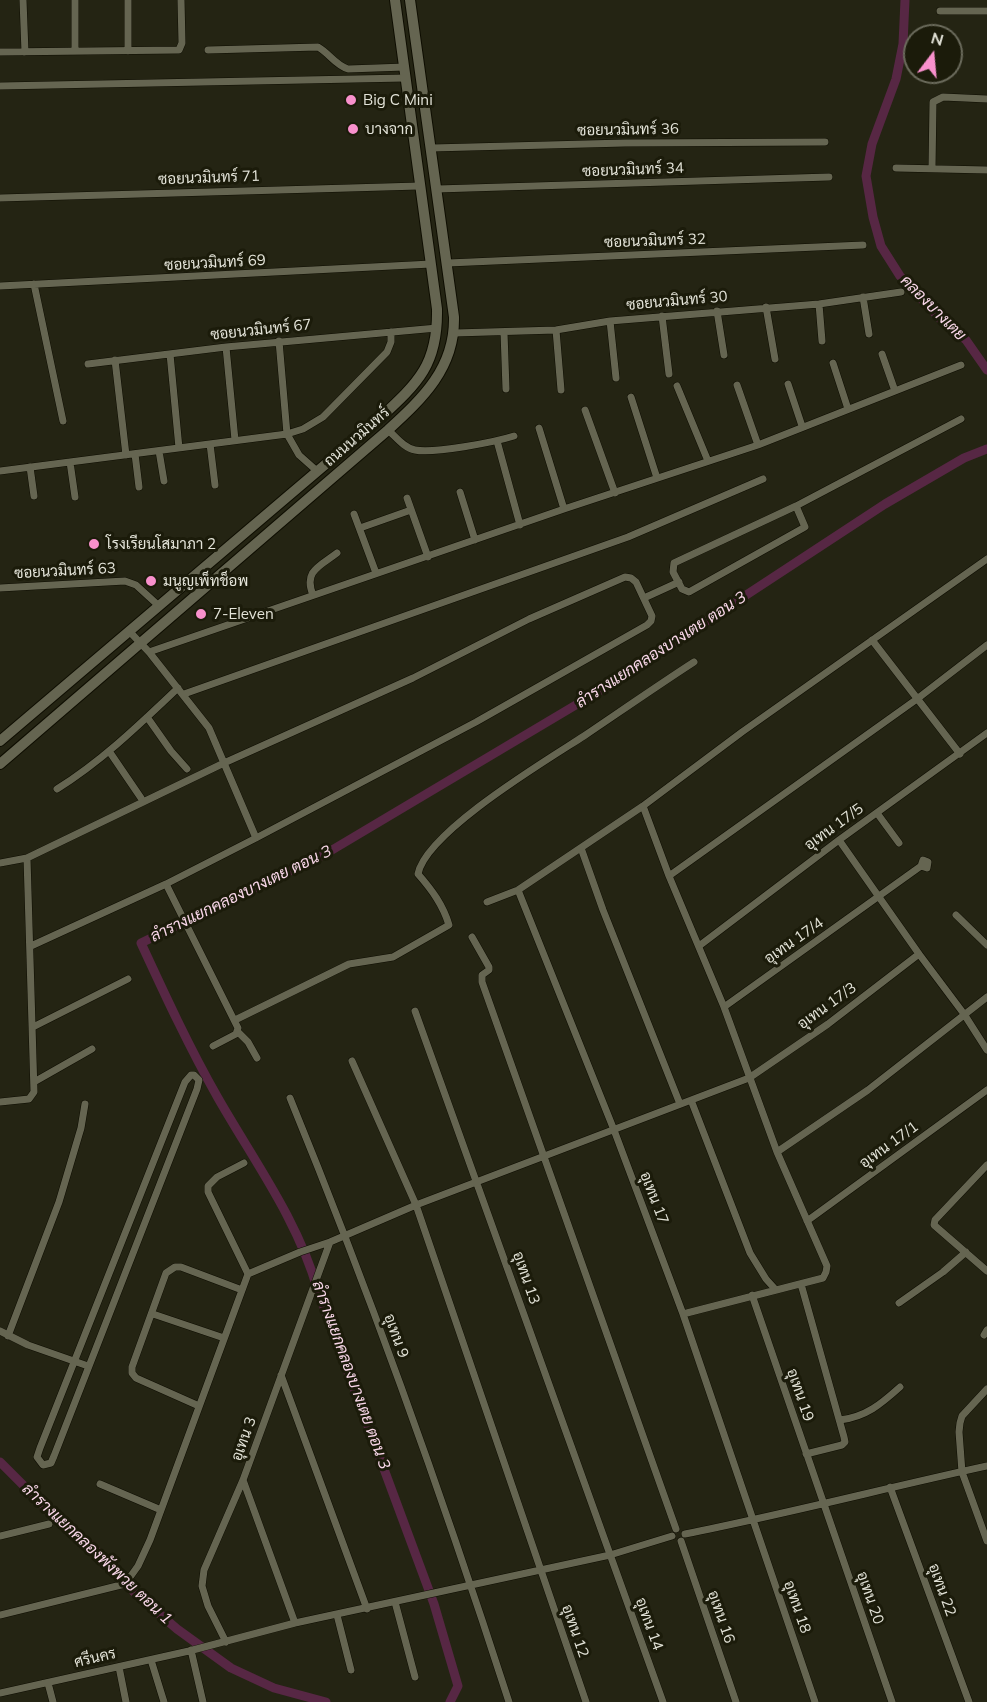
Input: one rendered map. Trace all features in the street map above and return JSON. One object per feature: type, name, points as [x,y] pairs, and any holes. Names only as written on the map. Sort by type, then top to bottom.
[{"type":"main road","name":"ถนนนวมินทร์","points":[[0,741],[381,417],[413,386],[423,372],[430,358],[437,328],[437,309],[395,0]]},
{"type":"main road","name":"ถนนนวมินทร์","points":[[0,764],[388,430],[419,401],[446,364],[454,333],[448,263],[410,0]]},
{"type":"street","points":[[23,0],[25,52]]},
{"type":"street","points":[[75,0],[75,51]]},
{"type":"street","points":[[128,0],[128,51]]},
{"type":"street","points":[[0,52],[179,50],[182,43],[181,0]]},
{"type":"street","points":[[940,11],[987,11]]},
{"type":"street","points":[[208,50],[318,47],[326,51],[341,67],[405,73]]},
{"type":"street","points":[[0,86],[405,73]]},
{"type":"street","points":[[932,168],[933,102],[943,97],[987,99]]},
{"type":"street","name":"ซอยนวมินทร์ 36","points":[[432,148],[625,143],[825,142]]},
{"type":"street","points":[[896,168],[987,170]]},
{"type":"street","name":"ซอยนวมินทร์ 34","points":[[437,189],[830,177]]},
{"type":"street","name":"ซอยนวมินทร์ 71","points":[[0,198],[419,186]]},
{"type":"street","name":"ซอยนวมินทร์ 32","points":[[448,263],[863,245]]},
{"type":"street","name":"ซอยนวมินทร์ 69","points":[[0,286],[431,264]]},
{"type":"street","points":[[33,284],[63,421]]},
{"type":"street","name":"ซอยนวมินทร์ 30","points":[[454,333],[556,330],[610,321],[819,304],[901,292]]},
{"type":"street","points":[[863,297],[869,334]]},
{"type":"street","points":[[819,304],[822,341]]},
{"type":"street","points":[[766,307],[775,359]]},
{"type":"street","points":[[717,311],[724,355]]},
{"type":"street","points":[[662,316],[669,374]]},
{"type":"street","points":[[610,321],[616,378]]},
{"type":"street","name":"ซอยนวมินทร์ 67","points":[[88,364],[279,341],[437,328]]},
{"type":"street","points":[[556,330],[561,390]]},
{"type":"street","points":[[0,471],[287,434],[303,429],[323,417],[387,352],[391,342],[391,332]]},
{"type":"street","points":[[504,332],[507,389]]},
{"type":"street","points":[[279,341],[287,434],[299,455],[316,471]]},
{"type":"street","points":[[226,347],[235,440]]},
{"type":"street","points":[[170,354],[180,448]]},
{"type":"street","points":[[882,354],[895,391]]},
{"type":"street","points":[[116,360],[126,455]]},
{"type":"street","points":[[833,363],[848,409]]},
{"type":"street","points":[[149,652],[564,509],[758,445],[961,365]]},
{"type":"street","points":[[788,384],[802,426]]},
{"type":"street","points":[[737,385],[758,445]]},
{"type":"street","points":[[677,386],[708,461]]},
{"type":"street","points":[[631,397],[657,478]]},
{"type":"street","points":[[585,410],[615,493]]},
{"type":"street","points":[[796,506],[805,527],[689,592],[682,589],[673,572],[674,563],[796,506],[961,419]]},
{"type":"street","points":[[539,429],[564,509]]},
{"type":"street","points":[[388,430],[407,447],[424,451],[497,441],[514,436]]},
{"type":"street","points":[[497,441],[520,525]]},
{"type":"street","points":[[210,444],[215,485]]},
{"type":"street","points":[[159,451],[164,481]]},
{"type":"street","points":[[135,454],[139,487]]},
{"type":"street","points":[[70,462],[75,497]]},
{"type":"street","points":[[30,467],[34,496]]},
{"type":"street","points":[[184,694],[628,537],[763,479]]},
{"type":"street","points":[[460,492],[475,540]]},
{"type":"street","points":[[407,498],[429,556]]},
{"type":"street","points":[[360,528],[411,510]]},
{"type":"street","points":[[354,514],[376,573]]},
{"type":"street","points":[[313,595],[309,584],[312,572],[338,553]]},
{"type":"street","points":[[487,902],[518,890],[643,806],[742,732],[987,559]]},
{"type":"street","points":[[0,863],[27,858],[224,763],[413,678],[529,619],[625,578],[631,578],[636,582],[652,616],[647,625],[476,722],[166,884],[31,946]]},
{"type":"street","name":"ซอยนวมินทร์ 63","points":[[0,588],[125,581],[136,585],[159,606]]},
{"type":"street","points":[[644,598],[679,582]]},
{"type":"street","points":[[129,631],[184,694],[209,728],[256,838]]},
{"type":"street","points":[[872,639],[960,754]]},
{"type":"street","points":[[669,876],[917,699],[987,645]]},
{"type":"street","points":[[235,1020],[349,964],[393,957],[450,925],[445,909],[418,874],[420,867],[438,842],[498,792],[694,662]]},
{"type":"street","points":[[57,789],[109,751],[178,688]]},
{"type":"street","points":[[147,717],[187,769]]},
{"type":"street","name":"อุเทน 17/5","points":[[699,946],[839,840],[987,733]]},
{"type":"street","points":[[109,751],[141,798]]},
{"type":"street","points":[[643,806],[669,876],[724,1007],[777,1152],[827,1266],[823,1278],[683,1314]]},
{"type":"street","points":[[877,813],[899,843]]},
{"type":"street","points":[[839,840],[918,954],[964,1014],[987,1050]]},
{"type":"street","points":[[581,848],[603,910],[680,1104]]},
{"type":"street","points":[[0,1102],[28,1099],[34,1092],[27,858]]},
{"type":"street","name":"อุเทน 17/4","points":[[724,1007],[921,866]]},
{"type":"street","points":[[166,884],[235,1020],[238,1032],[248,1042],[257,1058]]},
{"type":"street","name":"อุเทน 17","points":[[518,890],[614,1130],[683,1314],[754,1520]]},
{"type":"street","points":[[956,915],[987,945]]},
{"type":"street","points":[[472,937],[489,967],[483,975],[482,982],[545,1157],[675,1541],[823,1503],[987,1466]]},
{"type":"street","name":"อุเทน 17/3","points":[[248,1274],[346,1236],[416,1205],[749,1078],[828,1024],[918,954]]},
{"type":"street","points":[[33,1027],[128,979]]},
{"type":"street","points":[[777,1152],[868,1090],[987,997]]},
{"type":"street","name":"อุเทน 13","points":[[415,1011],[610,1555]]},
{"type":"street","points":[[213,1046],[238,1032]]},
{"type":"street","points":[[34,1082],[92,1049]]},
{"type":"street","name":"อุเทน 12","points":[[352,1061],[416,1205],[586,1702]]},
{"type":"street","points":[[190,1075],[194,1075],[199,1080],[197,1089],[88,1366],[51,1463],[43,1465],[37,1457],[74,1361],[185,1082],[190,1075]]},
{"type":"street","name":"อุเทน 17/1","points":[[807,1221],[987,1090]]},
{"type":"street","name":"อุเทน 9","points":[[290,1098],[346,1236],[471,1585],[509,1702]]},
{"type":"street","points":[[691,1100],[750,1253],[775,1289]]},
{"type":"street","points":[[8,1336],[59,1202],[81,1128],[84,1104]]},
{"type":"street","points":[[0,1615],[127,1582],[137,1568],[248,1274],[208,1192],[208,1186],[217,1177],[244,1163]]},
{"type":"street","points":[[987,1165],[935,1220],[934,1225],[987,1270]]},
{"type":"street","name":"อุเทน 3","points":[[225,1642],[202,1586],[204,1570],[243,1480],[330,1242]]},
{"type":"street","points":[[898,1303],[943,1272],[966,1252]]},
{"type":"street","points":[[199,1406],[136,1378],[132,1373],[132,1367],[166,1273],[175,1267],[181,1267],[242,1290]]},
{"type":"street","points":[[801,1284],[845,1442],[842,1445],[806,1454]]},
{"type":"street","name":"อุเทน 19","points":[[752,1295],[823,1503]]},
{"type":"street","points":[[153,1314],[224,1338]]},
{"type":"street","points":[[0,1331],[88,1366]]},
{"type":"street","points":[[281,1375],[367,1609]]},
{"type":"street","points":[[840,1420],[859,1417],[870,1412],[900,1387]]},
{"type":"street","points":[[987,1389],[962,1416],[960,1423],[962,1472],[987,1541]]},
{"type":"street","points":[[243,1480],[295,1623]]},
{"type":"street","points":[[100,1484],[161,1509]]},
{"type":"street","name":"อุเทน 22","points":[[890,1487],[969,1702]]},
{"type":"street","name":"อุเทน 20","points":[[823,1503],[892,1702]]},
{"type":"street","name":"อุเทน 18","points":[[754,1520],[815,1702]]},
{"type":"street","points":[[0,1536],[49,1524]]},
{"type":"street","points":[[674,1533],[681,1530],[683,1538]]},
{"type":"street","name":"ศรีนคร","points":[[0,1694],[194,1650],[295,1623],[610,1555],[674,1533]]},
{"type":"street","name":"อุเทน 16","points":[[683,1538],[736,1702]]},
{"type":"street","name":"อุเทน 14","points":[[610,1555],[663,1702]]},
{"type":"street","points":[[395,1602],[415,1677]]},
{"type":"street","points":[[338,1615],[351,1670]]},
{"type":"street","points":[[194,1650],[203,1702]]},
{"type":"street","points":[[151,1660],[164,1702]]},
{"type":"street","points":[[119,1667],[126,1702]]},
{"type":"street","points":[[48,1683],[53,1702]]},
{"type":"waterway","name":"คลองบางเตย","points":[[905,0],[903,44],[896,79],[872,144],[866,176],[873,217],[881,246],[900,276],[946,325],[966,340],[987,370]]},
{"type":"waterway","name":"ลำรางแยกคลองบางเตย ตอน 3","points":[[450,1702],[458,1686],[434,1604],[299,1240],[274,1192],[197,1060],[141,943],[327,853],[606,687],[885,504],[964,458],[987,449]]},
{"type":"waterway","name":"ลำรางแยกคลองพังพวย ตอน 1","points":[[0,1462],[55,1517],[109,1563],[125,1584],[177,1629],[231,1668],[274,1688],[326,1702]]},
{"type":"place","name":"Big C Mini","points":[[351,100]]},
{"type":"place","name":"บางจาก","points":[[353,129]]},
{"type":"place","name":"โรงเรียนโสมาภา 2","points":[[94,544]]},
{"type":"place","name":"มนูญเพ็ทช็อพ","points":[[151,581]]},
{"type":"place","name":"7-Eleven","points":[[201,614]]}]
